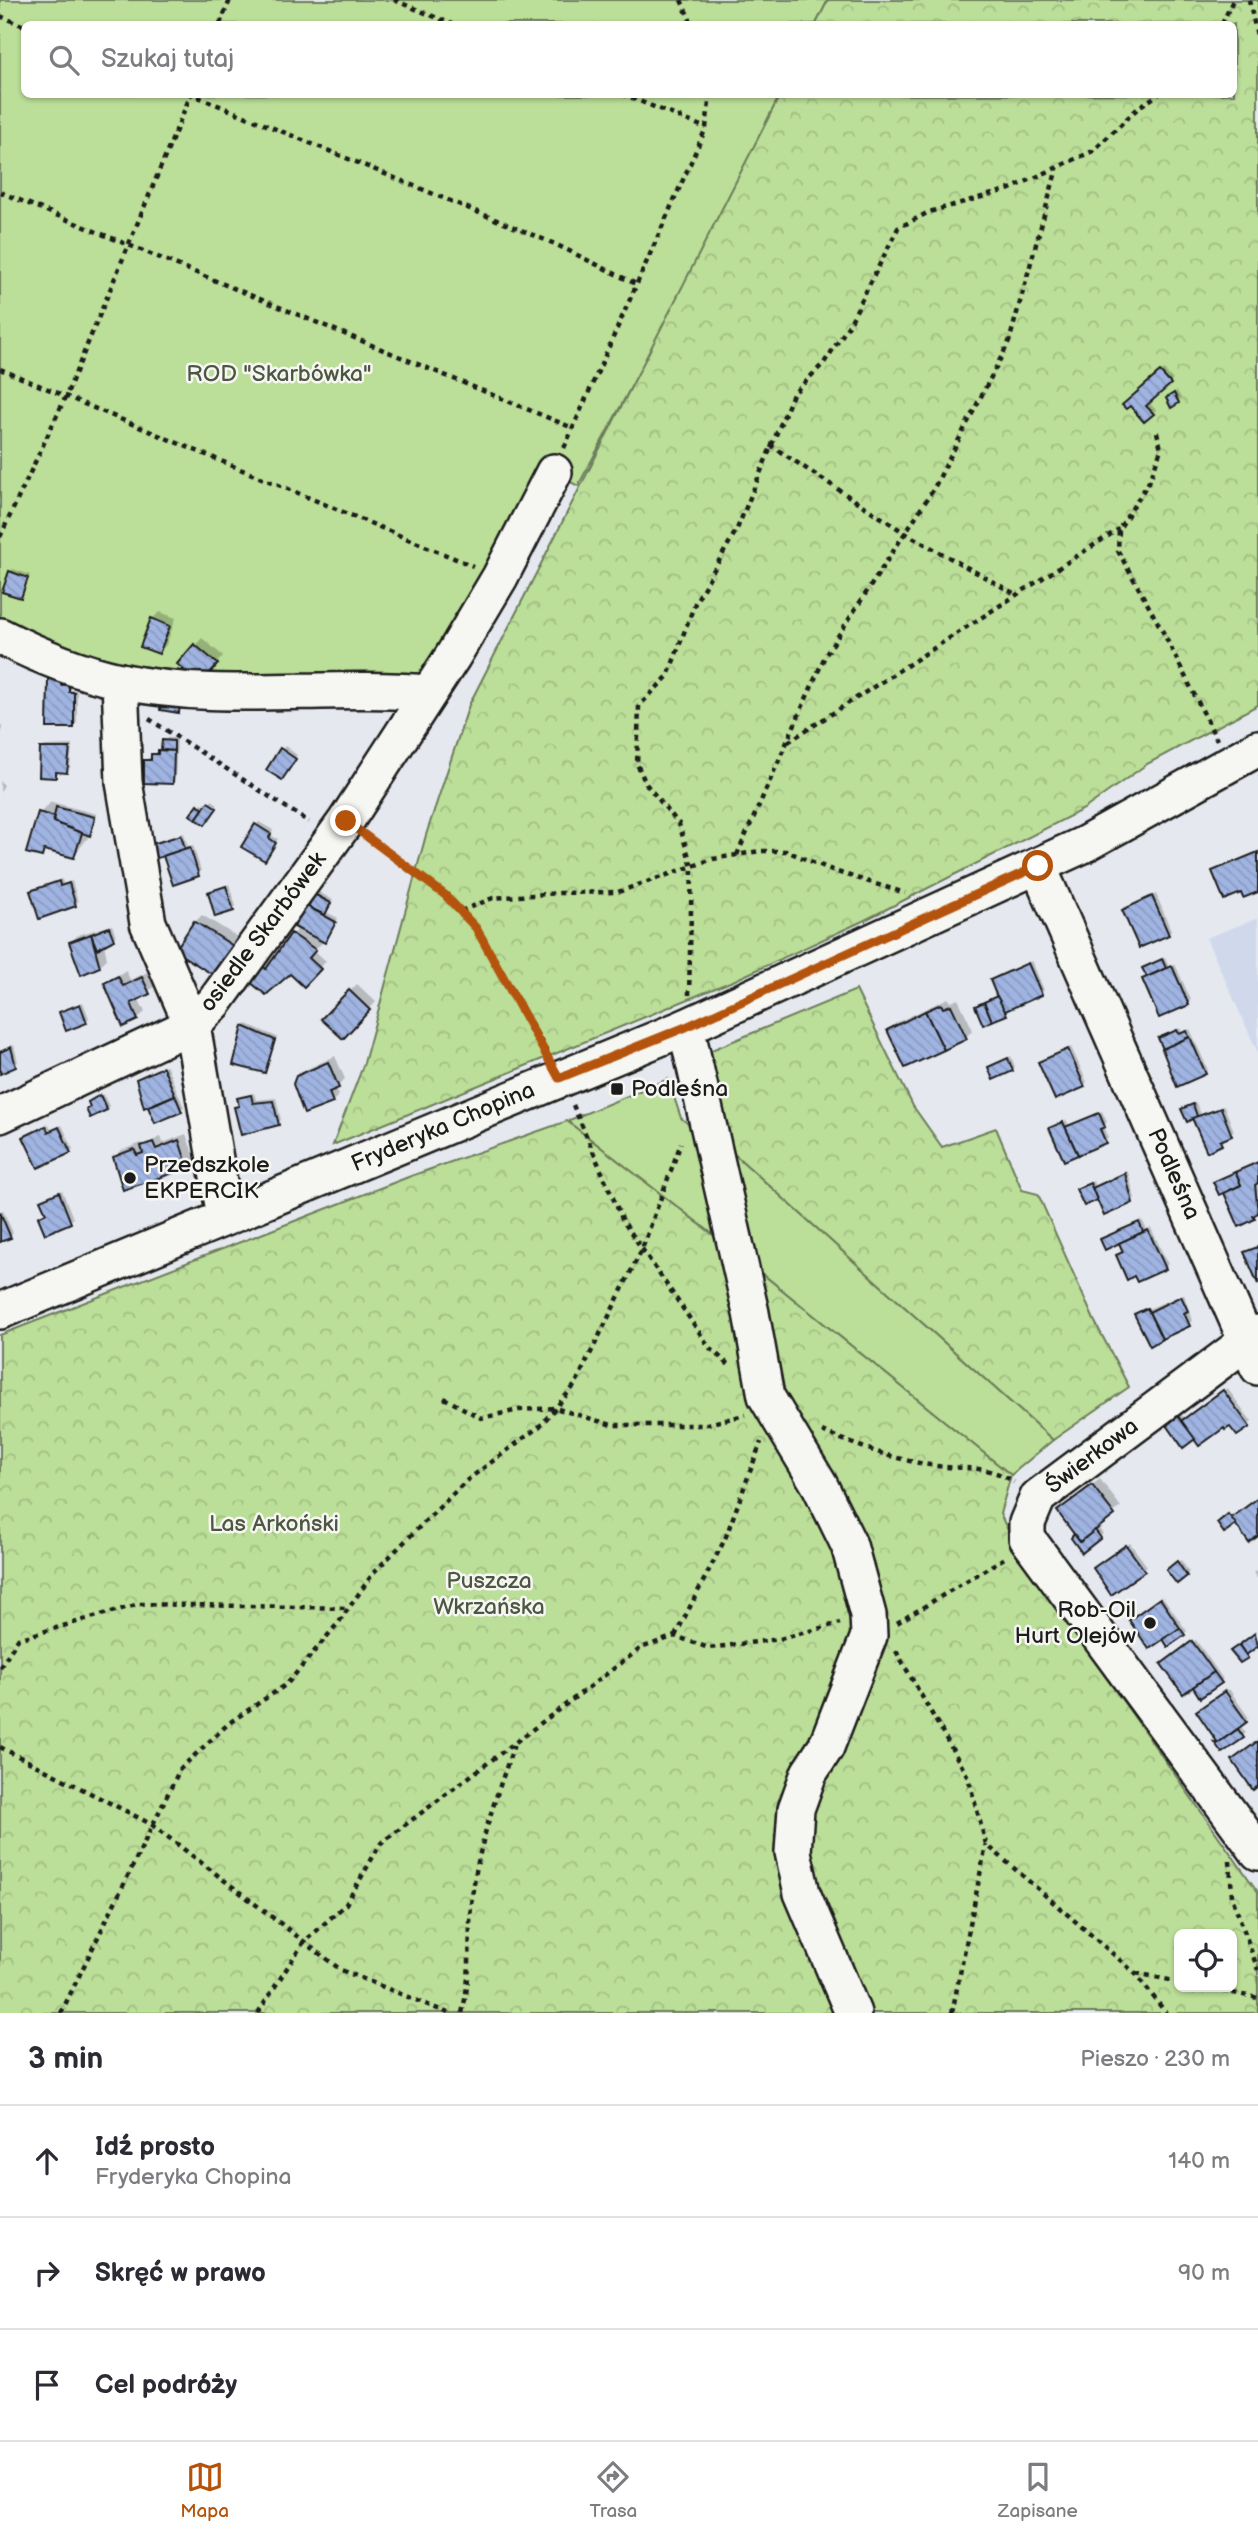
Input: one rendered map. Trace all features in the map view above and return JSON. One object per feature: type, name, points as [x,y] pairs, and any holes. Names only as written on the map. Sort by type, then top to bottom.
[{"type":"street","points":[[340,830],[500,577],[554,472]]},
{"type":"street","points":[[0,636],[33,653],[120,681],[197,691],[429,692]]},
{"type":"street","name":"osiedle Skarbówek","points":[[120,681],[124,782],[148,923],[192,1025],[225,1217]]},
{"type":"street","name":"Fryderyka Chopina","points":[[0,1311],[686,1027],[1038,866],[1244,757]]},
{"type":"street","name":"osiedle Skarbówek","points":[[0,1115],[192,1025],[214,1003],[340,830]]},
{"type":"street","name":"Podleśna","points":[[1038,866],[1254,1347]]},
{"type":"street","points":[[686,1027],[769,1403],[820,1486],[849,1545],[868,1626],[826,1747],[809,1773],[796,1809],[793,1852],[802,1893],[853,2013]]},
{"type":"street","name":"Świerkowa","points":[[1027,1538],[1027,1523],[1038,1497],[1254,1347]]},
{"type":"street","points":[[1027,1538],[1249,1840]]},
{"type":"path","points":[[221,21],[230,0]]},
{"type":"path","points":[[394,0],[445,21]]},
{"type":"path","points":[[681,0],[691,21]]},
{"type":"path","points":[[1223,21],[1233,0]]},
{"type":"path","points":[[1248,0],[1258,40]]},
{"type":"path","points":[[0,16],[21,25]]},
{"type":"path","points":[[0,537],[66,397],[131,246],[189,98]]},
{"type":"path","points":[[201,98],[555,244],[639,285]]},
{"type":"path","points":[[632,98],[706,128]]},
{"type":"path","points":[[554,472],[639,285],[706,128],[710,98]]},
{"type":"path","points":[[686,1027],[691,969],[692,867],[678,824],[646,784],[637,765],[639,706],[668,676],[695,603],[737,529],[793,394],[824,363],[849,325],[898,228],[929,212],[1010,189],[1093,150],[1139,107],[1153,98]]},
{"type":"path","points":[[737,855],[825,656],[933,490],[1010,342],[1057,167]]},
{"type":"path","points":[[0,192],[573,428]]},
{"type":"path","points":[[0,369],[500,577]]},
{"type":"path","points":[[787,742],[1119,529],[1150,480],[1161,449],[1157,432]]},
{"type":"path","points":[[770,445],[905,533],[1018,595]]},
{"type":"path","points":[[1119,529],[1118,551],[1163,632],[1244,757]]},
{"type":"path","name":"osiedle Skarbówek","points":[[146,718],[340,830]]},
{"type":"path","points":[[340,830],[445,895],[476,928],[559,1078],[623,1221],[710,1348],[769,1403]]},
{"type":"path","points":[[461,911],[493,898],[618,892],[737,855],[786,851],[837,872],[911,895]]},
{"type":"path","points":[[61,2013],[180,1769],[229,1723],[287,1684],[349,1608],[373,1572],[466,1481],[540,1426],[575,1385],[642,1249],[700,1093]]},
{"type":"path","points":[[444,1398],[481,1418],[519,1410],[555,1408],[612,1425],[703,1425],[769,1403]]},
{"type":"path","points":[[676,1636],[725,1539],[769,1403]]},
{"type":"path","points":[[818,1429],[864,1450],[936,1466],[996,1470],[1038,1497]]},
{"type":"path","points":[[258,2013],[303,1944],[346,1904],[381,1843],[640,1648],[676,1636],[709,1648],[868,1626],[916,1614],[1005,1558],[1027,1538]]},
{"type":"path","points":[[0,1667],[18,1639],[139,1604],[349,1608]]},
{"type":"path","points":[[868,1626],[891,1644],[968,1777],[986,1844],[952,2013]]},
{"type":"path","points":[[462,2013],[470,1980],[471,1905],[486,1829],[514,1744]]},
{"type":"path","points":[[0,1747],[151,1824],[303,1944],[341,1970],[448,2013]]},
{"type":"path","points":[[1249,1840],[1228,1866],[1232,1897],[1258,1970]]},
{"type":"path","points":[[986,1844],[1135,1973],[1166,2013]]},
{"type":"path","points":[[1135,1973],[1174,1981]]},
{"type":"path","points":[[1228,1992],[1258,1998]]},
{"type":"shaded area","points":[[1258,918],[1258,1053],[1206,938]]},
{"type":"green space","name":"ROD \"Skarbówka\"","points":[[0,0],[828,0],[818,21],[21,21],[21,98],[778,98],[670,314],[578,486],[546,469],[424,685],[126,672],[0,622]]},
{"type":"green space","points":[[828,0],[1258,0],[1258,705],[1147,764],[1084,809],[865,920],[735,980],[333,1145],[364,1063],[426,835],[469,705],[778,98],[1237,98],[1237,21],[818,21]]},
{"type":"green space","points":[[856,990],[913,1106],[942,1147],[996,1128],[1022,1190],[1038,1194],[1094,1320],[1129,1387],[1053,1440],[723,1144],[697,1056]]},
{"type":"green space","points":[[668,1079],[681,1118],[703,1136],[729,1247],[567,1121]]},
{"type":"green space","name":"Puszcza Wkrzańska","points":[[567,1121],[729,1247],[1011,1475],[1000,1514],[1021,1557],[1258,1892],[1258,2013],[0,2013],[0,1335],[411,1176]]},
{"type":"green space","points":[[723,1144],[1053,1440],[1011,1475],[744,1259]]},
{"type":"building","points":[[1160,372],[1171,384],[1146,406],[1154,414],[1144,422],[1130,406],[1126,409],[1122,405]]},
{"type":"building","points":[[1174,393],[1179,403],[1171,408],[1166,398]]},
{"type":"building","points":[[9,571],[28,578],[21,598],[2,592]]},
{"type":"building","points":[[151,618],[170,626],[159,654],[140,647]]},
{"type":"building","points":[[194,644],[218,664],[205,678],[197,671],[191,676],[177,664]]},
{"type":"building","points":[[48,679],[62,679],[61,685],[69,684],[69,692],[74,692],[74,728],[47,728]]},
{"type":"building","points":[[162,692],[181,695],[179,713],[160,710]]},
{"type":"building","points":[[162,740],[174,741],[174,751],[161,750]]},
{"type":"building","points":[[40,748],[70,748],[67,773],[56,772],[56,778],[39,777]]},
{"type":"building","points":[[280,748],[296,759],[282,780],[266,770]]},
{"type":"building","points":[[158,750],[174,751],[173,784],[144,783],[144,760],[151,760],[151,754],[158,754]]},
{"type":"building","points":[[208,802],[217,808],[205,825],[196,819]]},
{"type":"building","points":[[198,804],[203,809],[196,819],[190,815]]},
{"type":"building","points":[[56,807],[95,817],[90,836],[53,822]]},
{"type":"building","points":[[38,812],[55,817],[53,822],[82,833],[74,858],[44,850],[42,857],[26,853]]},
{"type":"building","points":[[255,824],[271,834],[269,838],[276,843],[265,861],[241,847]]},
{"type":"building","points":[[181,835],[185,849],[151,860],[146,846]]},
{"type":"building","points":[[190,847],[199,876],[173,885],[163,856]]},
{"type":"building","points":[[1258,852],[1258,892],[1243,898],[1241,893],[1224,900],[1212,871]]},
{"type":"building","points":[[59,881],[60,886],[69,883],[76,906],[39,919],[30,891]]},
{"type":"building","points":[[226,886],[234,911],[215,917],[208,892]]},
{"type":"building","points":[[314,894],[331,903],[325,915],[308,907]]},
{"type":"building","points":[[1152,896],[1169,935],[1139,948],[1122,910]]},
{"type":"building","points":[[305,905],[336,922],[325,943],[294,927]]},
{"type":"building","points":[[194,921],[241,951],[215,976],[175,951]]},
{"type":"building","points":[[109,927],[114,940],[97,949],[91,934]]},
{"type":"building","points":[[291,933],[316,950],[309,958],[321,969],[304,987],[290,974],[266,995],[249,981],[261,965],[266,969]]},
{"type":"building","points":[[91,934],[100,967],[81,975],[69,942]]},
{"type":"building","points":[[1162,959],[1166,968],[1147,977],[1142,968]]},
{"type":"building","points":[[1028,963],[1042,995],[1003,1012],[990,980]]},
{"type":"building","points":[[1172,966],[1189,1005],[1159,1018],[1142,979]]},
{"type":"building","points":[[118,976],[123,986],[142,977],[150,994],[131,1003],[138,1020],[123,1027],[104,983]]},
{"type":"building","points":[[349,990],[370,1010],[343,1039],[321,1019]]},
{"type":"building","points":[[997,996],[1007,1015],[992,1021],[984,1002]]},
{"type":"building","points":[[984,1002],[992,1021],[983,1025],[975,1006]]},
{"type":"building","points":[[80,1004],[87,1023],[66,1031],[59,1012]]},
{"type":"building","points":[[941,1004],[943,1008],[951,1005],[967,1039],[944,1050],[925,1011]]},
{"type":"building","points":[[925,1011],[944,1050],[905,1068],[887,1030]]},
{"type":"building","points":[[243,1026],[275,1040],[265,1073],[233,1065]]},
{"type":"building","points":[[1177,1030],[1179,1034],[1187,1031],[1189,1037],[1163,1049],[1158,1038]]},
{"type":"building","points":[[1190,1037],[1206,1074],[1177,1087],[1162,1049]]},
{"type":"building","points":[[11,1047],[16,1067],[0,1074],[0,1052]]},
{"type":"building","points":[[1068,1049],[1085,1087],[1055,1100],[1038,1062]]},
{"type":"building","points":[[1008,1058],[1013,1071],[993,1080],[988,1067]]},
{"type":"building","points":[[328,1062],[339,1088],[329,1092],[333,1103],[304,1114],[293,1084],[296,1076]]},
{"type":"building","points":[[163,1067],[175,1095],[144,1108],[136,1079]]},
{"type":"building","points":[[100,1095],[107,1110],[90,1118],[86,1109],[90,1107],[88,1102]]},
{"type":"building","points":[[175,1095],[182,1112],[155,1123],[148,1107]]},
{"type":"building","points":[[251,1095],[253,1103],[273,1101],[279,1125],[241,1135],[234,1107],[239,1106],[237,1098]]},
{"type":"building","points":[[1193,1104],[1197,1116],[1187,1122],[1181,1109]]},
{"type":"building","points":[[1221,1108],[1232,1136],[1220,1141],[1222,1145],[1207,1152],[1192,1118]]},
{"type":"building","points":[[1099,1113],[1105,1127],[1100,1129],[1106,1143],[1078,1155],[1065,1127]]},
{"type":"building","points":[[1063,1122],[1078,1155],[1064,1161],[1049,1128]]},
{"type":"building","points":[[46,1126],[48,1132],[59,1127],[71,1153],[38,1168],[23,1137]]},
{"type":"building","points":[[179,1140],[188,1168],[123,1190],[113,1157],[134,1149],[137,1155],[143,1153],[141,1146],[153,1142],[156,1149]]},
{"type":"building","points":[[1258,1162],[1258,1183],[1255,1185],[1258,1213],[1253,1216],[1255,1219],[1239,1227],[1224,1193],[1241,1185],[1235,1172]]},
{"type":"building","points":[[1235,1172],[1241,1185],[1219,1195],[1213,1182]]},
{"type":"building","points":[[1125,1173],[1133,1203],[1104,1216],[1092,1188]]},
{"type":"building","points":[[1090,1183],[1097,1200],[1084,1206],[1076,1189]]},
{"type":"building","points":[[59,1192],[71,1223],[45,1234],[38,1217],[46,1213],[40,1200]]},
{"type":"building","points":[[0,1212],[11,1238],[0,1242]]},
{"type":"building","points":[[1139,1222],[1143,1232],[1105,1250],[1100,1239]]},
{"type":"building","points":[[1148,1230],[1166,1269],[1137,1282],[1134,1276],[1127,1280],[1116,1255],[1123,1252],[1119,1243]]},
{"type":"building","points":[[1258,1247],[1258,1284],[1244,1252]]},
{"type":"building","points":[[1181,1296],[1188,1311],[1184,1313],[1190,1326],[1162,1339],[1149,1312]]},
{"type":"building","points":[[1147,1308],[1162,1339],[1150,1346],[1134,1314]]},
{"type":"building","points":[[1223,1390],[1250,1427],[1237,1436],[1230,1427],[1225,1430],[1224,1428],[1199,1446],[1181,1421]]},
{"type":"building","points":[[1178,1416],[1195,1439],[1183,1448],[1167,1425]]},
{"type":"building","points":[[1092,1485],[1115,1515],[1080,1542],[1057,1511]]},
{"type":"building","points":[[1258,1498],[1258,1536],[1249,1543],[1231,1518]]},
{"type":"building","points":[[1228,1514],[1236,1524],[1224,1533],[1217,1523]]},
{"type":"building","points":[[1095,1530],[1101,1538],[1082,1553],[1071,1538],[1074,1534],[1080,1542]]},
{"type":"building","points":[[1126,1545],[1145,1571],[1111,1595],[1093,1568]]},
{"type":"building","points":[[1177,1561],[1187,1576],[1177,1584],[1166,1570]]},
{"type":"building","points":[[1160,1598],[1180,1628],[1149,1649],[1129,1620]]},
{"type":"building","points":[[1180,1628],[1185,1635],[1168,1647],[1163,1639]]},
{"type":"building","points":[[1255,1633],[1258,1646],[1246,1655],[1239,1645]]},
{"type":"building","points":[[1192,1641],[1214,1672],[1183,1694],[1161,1664]]},
{"type":"building","points":[[1239,1645],[1248,1658],[1240,1663],[1230,1651]]},
{"type":"building","points":[[1214,1672],[1222,1683],[1200,1698],[1193,1687]]},
{"type":"building","points":[[1225,1691],[1247,1722],[1218,1743],[1196,1711]]},
{"type":"building","points":[[1238,1729],[1244,1738],[1222,1753],[1214,1742],[1218,1743]]},
{"type":"building","points":[[1258,1741],[1258,1786],[1253,1790],[1232,1760]]},
{"type":"place","name":"Podleśna","points":[[617,1089]]},
{"type":"place","name":"Przedszkole EKPERCIK","points":[[130,1178]]},
{"type":"place","name":"Rob-Oil Hurt Olejów","points":[[1150,1623]]},
{"type":"route","points":[[346,821],[445,895],[476,928],[559,1078],[686,1027],[1038,866]]},
{"type":"park label","name":"Las Arkoński","points":[[274,1524]]}]
